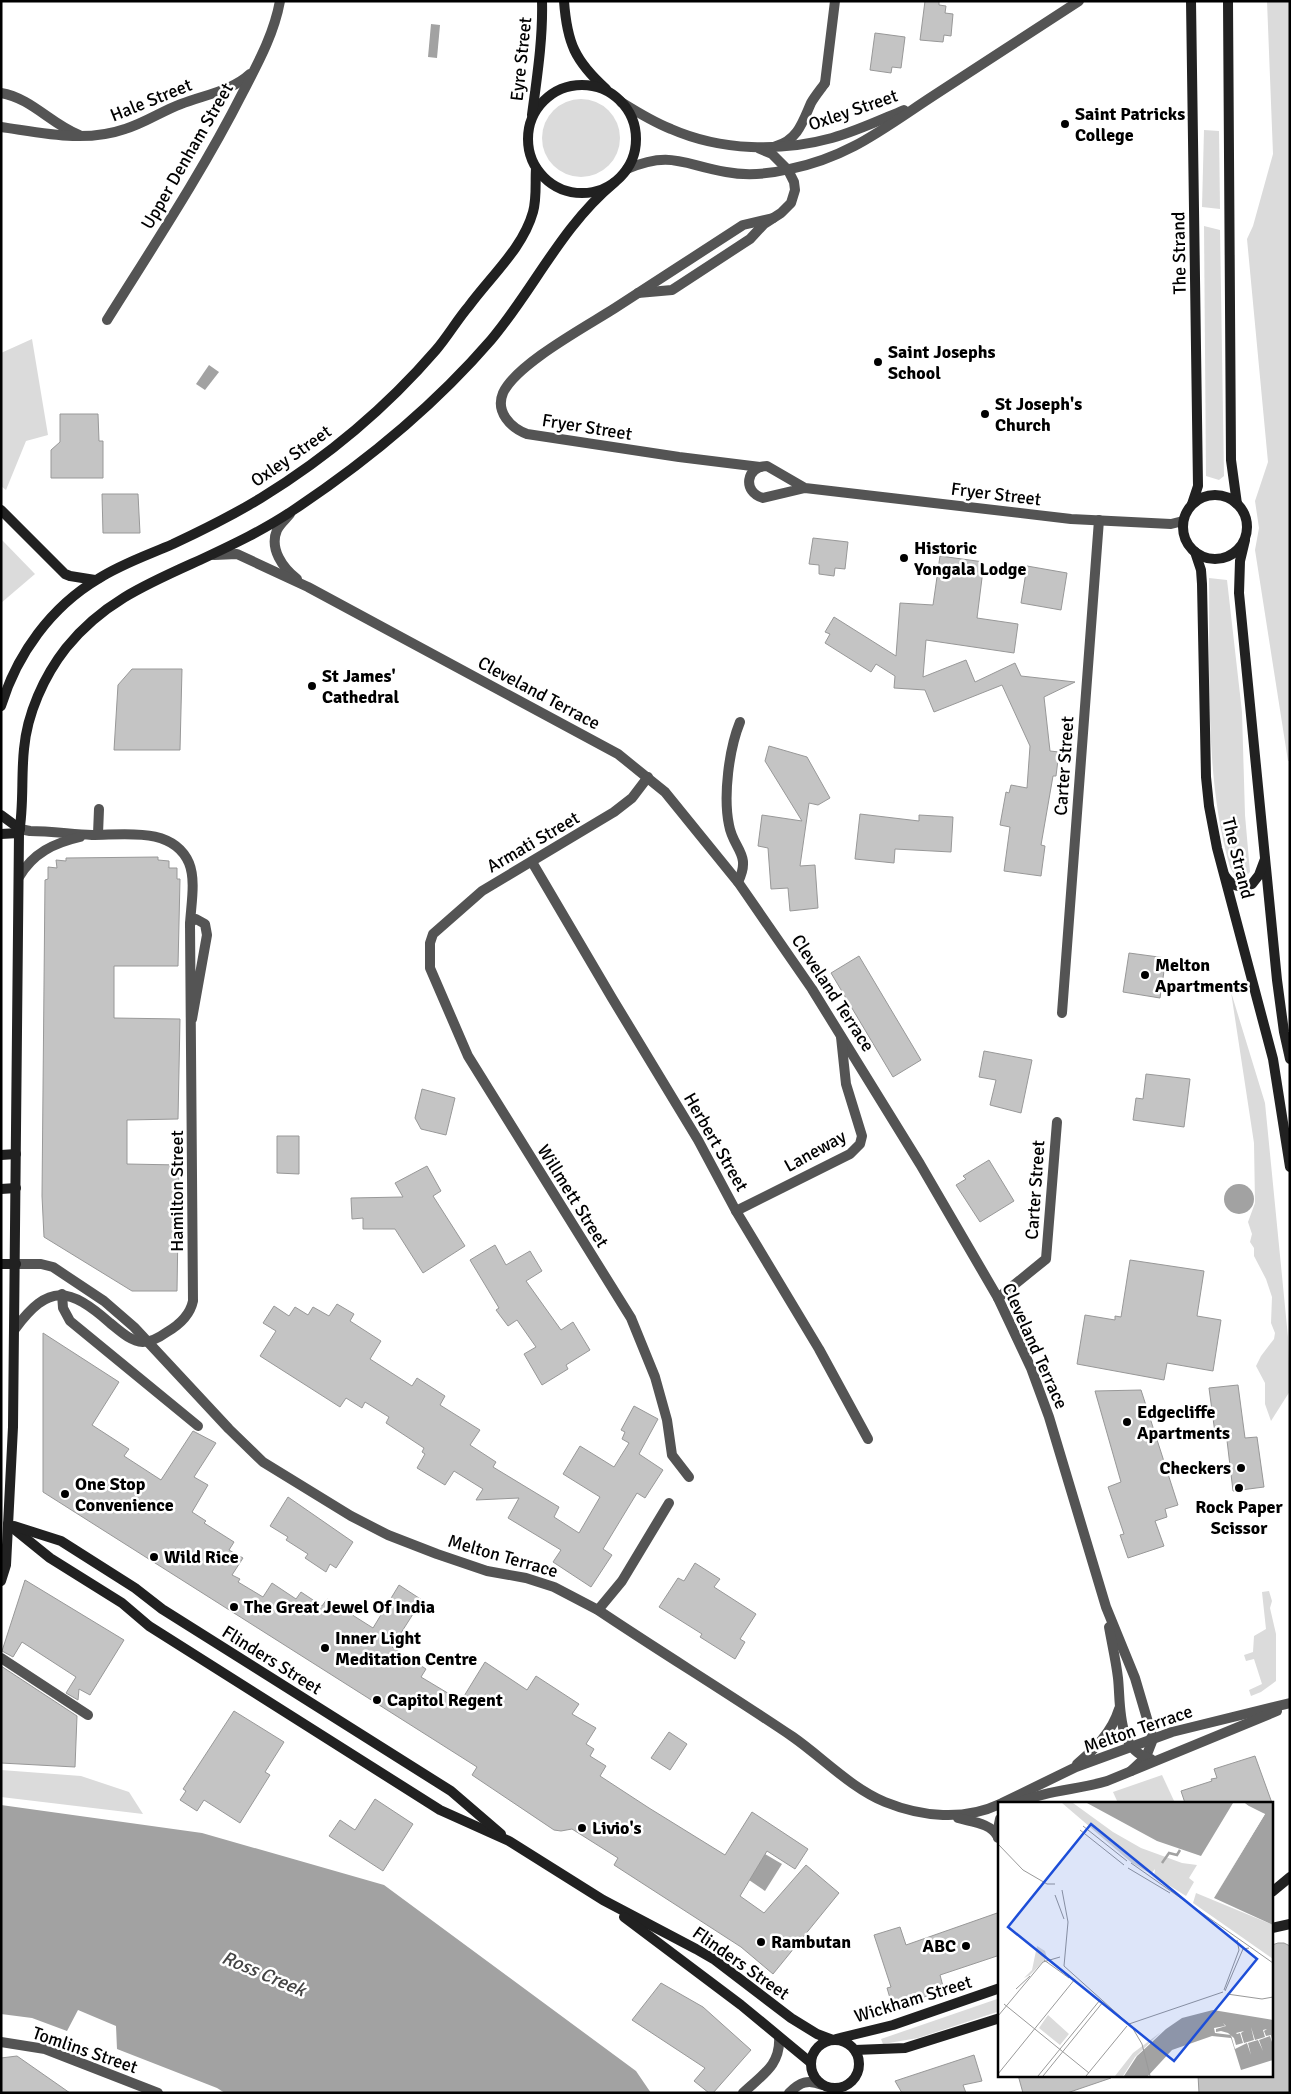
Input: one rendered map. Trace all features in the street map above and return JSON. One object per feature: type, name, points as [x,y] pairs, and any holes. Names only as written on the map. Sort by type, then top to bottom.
[{"type":"main road","name":"Eyre Street","points":[[531,120],[542,30],[542,1]]},
{"type":"main road","points":[[1,1581],[6,1565],[4,1524],[13,1427],[19,877],[23,831],[24,749],[31,716],[41,689],[54,663],[79,632],[108,606],[150,582],[204,558],[292,511],[376,452],[435,398],[492,338],[582,213],[627,169],[634,153],[636,134],[631,117],[618,99],[590,75],[574,53],[567,31],[564,1]]},
{"type":"main road","points":[[1228,1],[1231,460],[1237,504]]},
{"type":"main road","name":"The Strand","points":[[1190,3],[1198,486],[1192,504]]},
{"type":"main road","points":[[614,183],[590,193],[566,191],[554,186],[536,168],[528,150],[528,140],[531,120],[535,111],[549,96],[567,87],[587,85],[607,91],[618,99]]},
{"type":"main road","name":"Oxley Street","points":[[1,706],[19,663],[42,628],[66,603],[96,580],[132,561],[205,528],[260,498],[331,450],[382,406],[438,348],[516,246],[534,210],[536,168]]},
{"type":"main road","points":[[1213,495],[1224,496],[1237,504],[1247,519],[1248,530],[1246,540],[1240,549],[1231,556],[1212,560],[1195,552],[1186,542],[1183,532],[1183,521],[1192,504],[1202,497],[1213,495]]},
{"type":"main road","points":[[1,510],[65,574],[96,580]]},
{"type":"main road","name":"The Strand","points":[[1246,540],[1240,561],[1240,593],[1277,980],[1284,1032],[1290,1059]]},
{"type":"main road","name":"The Strand","points":[[1195,552],[1202,584],[1207,793],[1223,872],[1273,1059],[1290,1167]]},
{"type":"main road","points":[[1,815],[23,831]]},
{"type":"main road","points":[[1,822],[23,831]]},
{"type":"main road","points":[[1,834],[23,831]]},
{"type":"main road","points":[[1223,872],[1232,884],[1238,887],[1247,886],[1255,881],[1266,856]]},
{"type":"main road","points":[[1,1155],[16,1154]]},
{"type":"main road","points":[[1,1189],[16,1188]]},
{"type":"main road","points":[[1,1264],[16,1264]]},
{"type":"main road","name":"Flinders Street","points":[[4,1524],[61,1540],[135,1588],[162,1609],[451,1791],[509,1841]]},
{"type":"main road","name":"Flinders Street","points":[[4,1524],[50,1558],[122,1603],[149,1626],[440,1810],[509,1841],[603,1900],[696,1948],[715,1960],[791,2018],[817,2034],[834,2039]]},
{"type":"main road","points":[[1274,1890],[1290,1877]]},
{"type":"main road","name":"Flinders Street","points":[[603,1900],[741,2005],[810,2062]]},
{"type":"main road","points":[[1274,1928],[1290,1924]]},
{"type":"main road","name":"Wickham Street","points":[[834,2039],[893,2025],[998,1989]]},
{"type":"main road","name":"Wickham Street","points":[[855,2050],[881,2051],[905,2048],[998,2019]]},
{"type":"main road","points":[[834,2039],[850,2045],[858,2056],[859,2069],[853,2081],[844,2090],[822,2085],[813,2075],[810,2062],[812,2055],[820,2044],[834,2039]]},
{"type":"street","name":"Upper Denham Street","points":[[107,320],[206,162],[268,40],[280,1]]},
{"type":"street","points":[[773,146],[789,141],[799,129],[811,103],[825,83],[835,1]]},
{"type":"street","name":"Oxley Street","points":[[627,169],[647,161],[664,158],[733,173],[756,174],[788,170],[823,161],[850,150],[1079,1]]},
{"type":"street","name":"Hale Street","points":[[1,127],[63,136],[102,135],[128,129],[180,104],[234,85],[254,70]]},
{"type":"street","points":[[1,93],[15,97],[65,128],[82,136]]},
{"type":"street","name":"Oxley Street","points":[[618,99],[652,120],[685,134],[721,144],[752,146],[801,144],[834,137],[924,102]]},
{"type":"street","points":[[34,108],[40,114],[42,122],[35,132]]},
{"type":"street","points":[[638,293],[672,290],[750,239],[764,224],[786,208],[794,197],[794,182],[788,170],[772,154],[752,146]]},
{"type":"street","points":[[638,293],[743,225],[773,218]]},
{"type":"street","name":"Fryer Street","points":[[638,293],[552,348],[524,369],[504,392],[503,411],[505,417],[514,428],[538,436],[570,442],[771,468],[805,488]]},
{"type":"street","name":"Fryer Street","points":[[760,467],[752,472],[748,480],[750,488],[757,496],[767,498],[805,488],[1071,519],[1171,524],[1183,521]]},
{"type":"street","name":"Cleveland Terrace","points":[[292,511],[278,529],[275,546],[277,555],[287,570],[308,587]]},
{"type":"street","name":"Carter Street","points":[[1062,1013],[1099,520]]},
{"type":"street","name":"Cleveland Terrace","points":[[204,558],[220,554],[237,554],[308,587],[618,754],[648,777],[675,803],[738,882],[778,937],[840,1032],[998,1298],[1030,1368],[1049,1417],[1106,1607],[1135,1678],[1153,1739]]},
{"type":"street","points":[[738,882],[744,866],[743,858],[730,830],[727,808],[730,757],[733,738],[740,722]]},
{"type":"street","name":"Armati Street","points":[[433,934],[482,891],[624,806],[648,777]]},
{"type":"street","points":[[94,834],[99,809]]},
{"type":"street","points":[[23,831],[94,834]]},
{"type":"street","points":[[19,877],[38,853],[66,840],[94,834]]},
{"type":"street","name":"Hamilton Street","points":[[94,834],[148,835],[164,839],[180,848],[190,865],[191,872],[193,1301],[185,1318],[165,1334],[149,1342]]},
{"type":"street","name":"Herbert Street","points":[[532,862],[698,1140],[736,1211],[819,1349],[868,1439]]},
{"type":"street","name":"Hamilton Street","points":[[190,924],[198,919],[203,922],[207,930],[192,1019]]},
{"type":"street","name":"Willmett Street","points":[[433,934],[430,943],[430,968],[468,1056],[631,1318],[657,1385],[667,1420],[672,1455],[689,1477]]},
{"type":"street","name":"Laneway","points":[[736,1211],[850,1154],[860,1144],[862,1130],[846,1084],[840,1032]]},
{"type":"street","name":"Carter Street","points":[[998,1298],[1046,1259],[1057,1122]]},
{"type":"street","name":"Melton Terrace","points":[[16,1264],[46,1265],[71,1278],[123,1316],[229,1430],[263,1462],[351,1516],[388,1535],[437,1554],[487,1571],[534,1580],[554,1587],[598,1610],[794,1737],[864,1791],[897,1806],[988,1826],[994,1830],[998,1838]]},
{"type":"street","points":[[71,1278],[62,1294],[63,1308],[70,1321],[198,1426]]},
{"type":"street","points":[[15,1330],[35,1306],[48,1297],[62,1294],[90,1307],[129,1338],[149,1342]]},
{"type":"street","points":[[598,1610],[622,1581],[669,1503]]},
{"type":"street","name":"Cleveland Terrace","points":[[1106,1607],[1116,1668],[1123,1732],[1133,1747]]},
{"type":"street","points":[[1,1658],[88,1715]]},
{"type":"street","name":"Melton Terrace","points":[[1003,1802],[1066,1772],[1153,1739],[1186,1728],[1290,1705]]},
{"type":"street","name":"Melton Terrace","points":[[1021,1802],[1054,1790],[1094,1785],[1290,1705]]},
{"type":"street","points":[[1066,1772],[1085,1758],[1100,1742],[1116,1718],[1120,1706]]},
{"type":"street","points":[[1131,1771],[1146,1757],[1153,1739]]},
{"type":"street","points":[[1133,1747],[1146,1757],[1157,1759],[1168,1756]]},
{"type":"street","name":"Melton Terrace","points":[[948,1816],[973,1814],[998,1804]]},
{"type":"street","points":[[743,2093],[776,2061],[780,2050],[779,2037]]},
{"type":"street","name":"Tomlins Street","points":[[1,2042],[45,2049],[158,2093]]},
{"type":"street","points":[[790,2093],[796,2086],[806,2081],[822,2085]]},
{"type":"shaded area","points":[[1267,1],[1290,1],[1290,761],[1288,761],[1255,550],[1259,528],[1255,501],[1268,462],[1247,239],[1253,226],[1273,154]]},
{"type":"shaded area","points":[[581,99],[596,102],[608,111],[617,123],[620,138],[617,153],[608,165],[596,174],[581,177],[566,174],[554,165],[545,153],[542,138],[545,123],[554,111],[566,102]]},
{"type":"shaded area","points":[[1204,130],[1219,131],[1220,209],[1202,207]]},
{"type":"shaded area","points":[[1204,226],[1220,230],[1224,476],[1219,480],[1206,476]]},
{"type":"shaded area","points":[[32,339],[48,435],[26,441],[6,490],[1,486],[1,353]]},
{"type":"shaded area","points":[[1,539],[35,574],[1,603]]},
{"type":"shaded area","points":[[1209,578],[1227,580],[1242,712],[1245,815],[1250,872],[1245,877],[1235,876],[1230,867],[1216,797],[1210,724]]},
{"type":"shaded area","points":[[1231,992],[1265,1103],[1288,1337],[1290,1391],[1271,1421],[1265,1404],[1265,1383],[1256,1366],[1274,1339],[1275,1333],[1271,1323],[1272,1297],[1250,1242],[1252,1234],[1248,1222],[1255,1203],[1254,1143]]},
{"type":"shaded area","points":[[1269,1591],[1272,1601],[1270,1608],[1276,1634],[1276,1681],[1261,1692],[1251,1696],[1249,1690],[1262,1684],[1254,1659],[1246,1661],[1244,1655],[1253,1652],[1254,1636],[1266,1629],[1262,1592]]},
{"type":"shaded area","points":[[1,1770],[81,1776],[129,1792],[143,1814],[1,1797]]},
{"type":"shaded area","points":[[1162,1775],[1175,1802],[1118,1802],[1113,1792]]},
{"type":"shaded area","points":[[998,1999],[998,2012],[918,2038],[883,2044],[881,2039]]},
{"type":"water","points":[[431,24],[440,25],[437,58],[428,57]]},
{"type":"water","points":[[209,365],[219,372],[205,390],[196,384]]},
{"type":"water","points":[[1239,1184],[1250,1188],[1254,1199],[1250,1210],[1239,1214],[1228,1210],[1224,1199],[1228,1188]]},
{"type":"water","name":"Ross Creek","points":[[1,1805],[202,1833],[384,1885],[636,2071],[651,2093],[225,2093],[217,2088],[117,2049],[116,2026],[78,2010],[67,2031],[32,2018],[1,2014]]},
{"type":"water","points":[[765,1854],[782,1864],[765,1891],[749,1880]]},
{"type":"building","points":[[925,1],[939,1],[939,5],[946,6],[945,13],[953,14],[951,36],[944,35],[943,42],[920,40]]},
{"type":"building","points":[[875,33],[905,37],[901,68],[892,67],[891,73],[870,70]]},
{"type":"building","points":[[60,414],[98,414],[99,441],[103,441],[103,478],[51,478],[51,450],[60,442]]},
{"type":"building","points":[[102,494],[138,494],[140,533],[103,533]]},
{"type":"building","points":[[813,538],[848,542],[845,569],[835,568],[834,576],[819,574],[819,565],[809,564]]},
{"type":"building","points":[[940,556],[984,562],[977,618],[1018,624],[1014,653],[926,640],[923,677],[966,660],[975,682],[1015,663],[1021,676],[1075,682],[1044,697],[1050,751],[1059,752],[1056,776],[1053,776],[1041,845],[1045,846],[1041,876],[1004,871],[1010,827],[1000,825],[1006,792],[1009,793],[1011,785],[1027,788],[1030,746],[1002,685],[934,712],[925,690],[894,688],[895,676],[876,664],[871,672],[825,643],[830,634],[825,632],[834,617],[896,656],[900,603],[933,605]]},
{"type":"building","points":[[1027,566],[1067,573],[1061,610],[1021,603]]},
{"type":"building","points":[[132,669],[182,669],[180,750],[114,750],[118,685]]},
{"type":"building","points":[[769,746],[807,757],[830,798],[818,805],[809,803],[800,866],[815,865],[818,908],[790,911],[788,888],[771,889],[768,848],[758,846],[762,815],[802,821],[765,761]]},
{"type":"building","points":[[860,814],[919,821],[919,815],[953,817],[951,852],[895,849],[894,863],[855,859]]},
{"type":"building","points":[[158,857],[158,860],[169,861],[169,868],[177,868],[177,879],[180,879],[178,966],[114,966],[114,1018],[180,1019],[178,1119],[127,1120],[127,1164],[179,1165],[177,1291],[132,1291],[44,1237],[42,1196],[45,880],[48,879],[48,867],[57,868],[56,860],[66,861],[66,858]]},
{"type":"building","name":"Melton Apartments","points":[[1129,953],[1166,958],[1160,998],[1123,992]]},
{"type":"building","points":[[859,956],[921,1060],[893,1077],[831,973]]},
{"type":"building","points":[[984,1051],[1032,1060],[1021,1113],[990,1105],[996,1080],[979,1077]]},
{"type":"building","points":[[1146,1074],[1190,1079],[1184,1127],[1133,1120],[1136,1098],[1143,1099]]},
{"type":"building","points":[[422,1089],[455,1098],[446,1135],[421,1129],[415,1118]]},
{"type":"building","points":[[277,1136],[299,1136],[299,1174],[277,1173]]},
{"type":"building","points":[[989,1160],[1014,1201],[980,1222],[956,1185],[966,1179],[963,1176]]},
{"type":"building","points":[[427,1166],[441,1191],[433,1196],[465,1246],[423,1273],[395,1229],[363,1229],[363,1218],[352,1219],[351,1198],[403,1197],[395,1183]]},
{"type":"building","points":[[495,1245],[506,1265],[530,1251],[542,1271],[526,1281],[561,1330],[573,1322],[590,1350],[566,1365],[568,1369],[542,1385],[524,1354],[536,1347],[517,1320],[508,1326],[496,1310],[499,1308],[470,1260]]},
{"type":"building","points":[[1130,1260],[1204,1271],[1197,1316],[1221,1320],[1213,1371],[1167,1363],[1164,1380],[1077,1364],[1085,1315],[1115,1320],[1115,1316],[1121,1317]]},
{"type":"building","points":[[337,1304],[354,1314],[350,1321],[381,1341],[370,1359],[412,1386],[417,1378],[445,1396],[440,1405],[480,1430],[470,1445],[496,1462],[493,1467],[559,1507],[554,1517],[579,1533],[600,1497],[563,1474],[580,1446],[614,1467],[629,1443],[622,1439],[625,1432],[621,1430],[634,1406],[658,1419],[639,1454],[663,1470],[645,1498],[637,1493],[603,1549],[612,1555],[591,1587],[553,1562],[561,1550],[508,1518],[519,1498],[476,1500],[483,1489],[454,1471],[445,1485],[417,1468],[425,1454],[422,1452],[424,1448],[386,1423],[389,1417],[365,1402],[362,1408],[346,1398],[340,1407],[260,1356],[276,1331],[263,1323],[274,1306],[289,1316],[295,1307],[308,1315],[313,1307],[329,1316]]},
{"type":"building","points":[[43,1333],[119,1382],[92,1425],[129,1449],[124,1456],[161,1480],[193,1431],[216,1443],[194,1477],[208,1485],[192,1512],[206,1521],[204,1523],[234,1542],[229,1550],[243,1558],[232,1575],[240,1579],[238,1582],[263,1597],[272,1583],[296,1599],[301,1592],[322,1606],[327,1599],[373,1628],[399,1585],[422,1600],[392,1647],[426,1669],[421,1677],[461,1701],[485,1662],[527,1690],[536,1676],[579,1704],[572,1714],[596,1728],[586,1744],[594,1749],[590,1756],[606,1766],[600,1776],[649,1808],[725,1855],[752,1812],[808,1849],[795,1869],[767,1851],[740,1896],[764,1913],[806,1865],[839,1893],[773,1974],[741,1947],[614,1865],[618,1858],[572,1829],[554,1830],[472,1775],[477,1767],[43,1492]]},
{"type":"building","points":[[1238,1385],[1245,1438],[1257,1437],[1264,1487],[1233,1491],[1226,1432],[1215,1433],[1209,1388]]},
{"type":"building","points":[[1141,1390],[1178,1505],[1165,1509],[1167,1517],[1155,1521],[1164,1546],[1128,1558],[1120,1535],[1124,1534],[1108,1487],[1121,1482],[1095,1391]]},
{"type":"building","points":[[288,1497],[353,1542],[336,1568],[330,1564],[326,1572],[305,1558],[308,1554],[286,1540],[288,1537],[270,1526]]},
{"type":"building","points":[[695,1563],[720,1579],[714,1587],[756,1614],[740,1639],[745,1642],[735,1659],[700,1637],[702,1634],[659,1607],[678,1578],[684,1581]]},
{"type":"building","points":[[25,1580],[124,1640],[90,1695],[79,1689],[78,1700],[66,1693],[76,1677],[22,1642],[13,1657],[2,1651]]},
{"type":"building","points":[[1,1666],[77,1716],[75,1767],[1,1763]]},
{"type":"building","points":[[234,1711],[284,1742],[265,1772],[270,1775],[240,1823],[204,1800],[197,1811],[180,1800],[186,1791],[183,1789]]},
{"type":"building","points":[[669,1732],[687,1744],[670,1770],[651,1758]]},
{"type":"building","points":[[1255,1756],[1272,1802],[1185,1802],[1181,1791],[1217,1778],[1214,1769]]},
{"type":"building","points":[[375,1799],[413,1824],[383,1871],[329,1836],[340,1820],[355,1830]]},
{"type":"building","points":[[998,1913],[998,1956],[940,1975],[944,1990],[893,2008],[887,1988],[891,1987],[874,1935],[900,1927],[906,1945]]},
{"type":"building","points":[[1284,1943],[1290,1946],[1290,2093],[1199,2093],[1198,2076],[1274,2076],[1274,1944]]},
{"type":"building","points":[[661,1983],[703,2007],[751,2050],[713,2093],[709,2093],[694,2081],[705,2068],[632,2020]]},
{"type":"building","points":[[974,2055],[982,2081],[963,2085],[966,2093],[902,2093],[895,2081]]},
{"type":"building","points":[[17,2056],[70,2093],[1,2093],[1,2058]]},
{"type":"building","points":[[1018,2076],[1111,2076],[1111,2078],[1067,2093],[1023,2093]]},
{"type":"place","name":"Saint Patricks College","points":[[1065,124]]},
{"type":"place","name":"Saint Josephs School","points":[[878,362]]},
{"type":"place","name":"St Joseph's Church","points":[[985,414]]},
{"type":"place","name":"Historic Yongala Lodge","points":[[904,558]]},
{"type":"place","name":"St James' Cathedral","points":[[312,686]]},
{"type":"place","name":"Melton Apartments","points":[[1145,975]]},
{"type":"place","name":"Edgecliffe Apartments","points":[[1127,1422]]},
{"type":"place","name":"Checkers","points":[[1241,1468]]},
{"type":"place","name":"Rock Paper Scissor","points":[[1239,1488]]},
{"type":"place","name":"One Stop Convenience","points":[[65,1494]]},
{"type":"place","name":"Wild Rice","points":[[154,1557]]},
{"type":"place","name":"The Great Jewel Of India","points":[[234,1607]]},
{"type":"place","name":"Inner Light Meditation Centre","points":[[325,1648]]},
{"type":"place","name":"Capitol Regent","points":[[377,1700]]},
{"type":"place","name":"Livio's","points":[[582,1828]]},
{"type":"place","name":"Rambutan","points":[[761,1942]]},
{"type":"place","name":"ABC","points":[[966,1946]]}]
